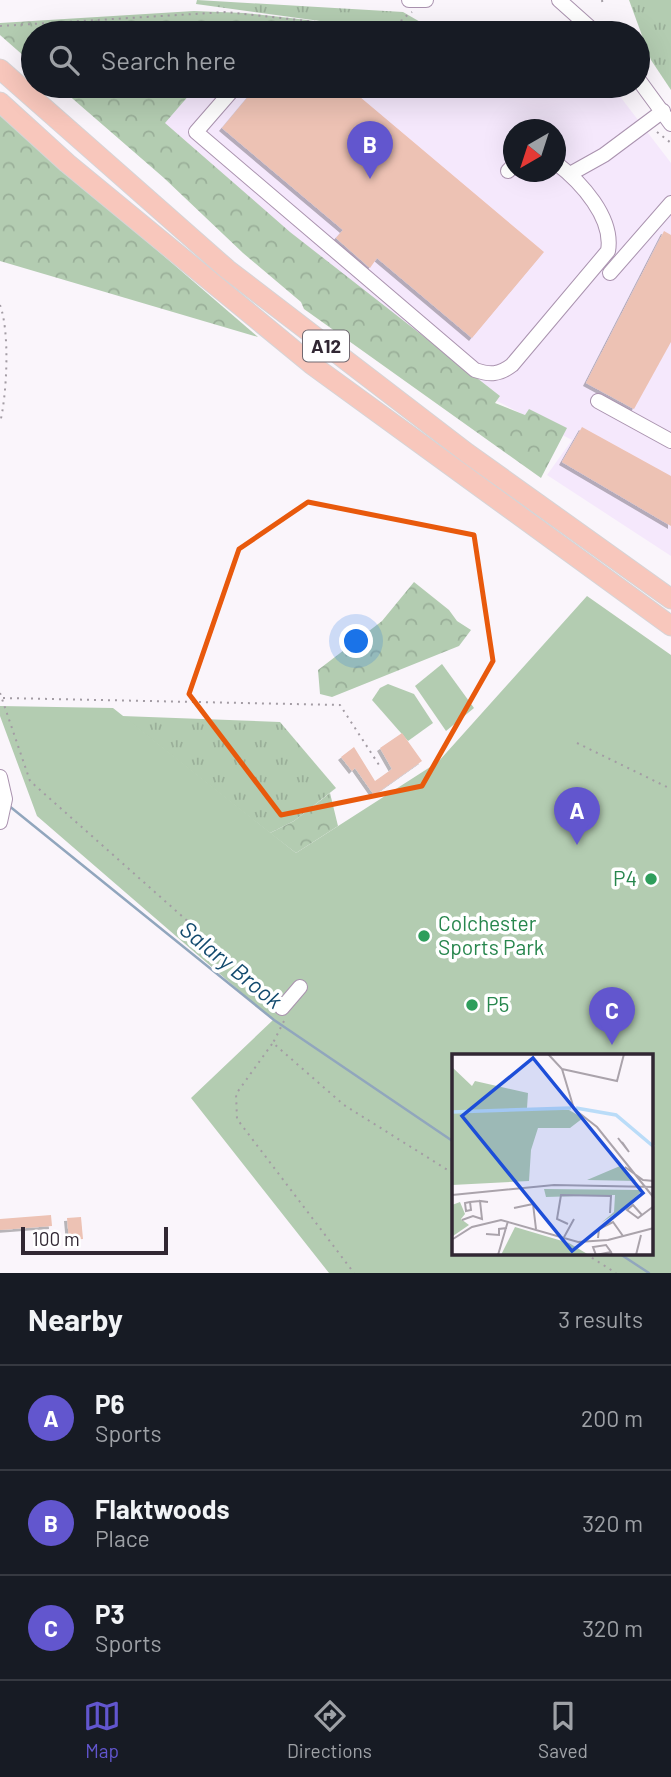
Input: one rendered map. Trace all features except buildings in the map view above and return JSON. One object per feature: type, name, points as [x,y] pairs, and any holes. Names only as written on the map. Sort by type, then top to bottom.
[{"type":"highway","name":"A12","points":[[0,69],[21,87]]},
{"type":"highway","name":"A12","points":[[33,98],[249,286],[467,453],[671,599]]},
{"type":"highway","name":"A12","points":[[0,102],[67,163],[311,364],[671,626]]},
{"type":"street","points":[[559,0],[583,21]]},
{"type":"street","points":[[570,174],[667,117],[650,95]]},
{"type":"street","points":[[226,98],[196,132],[475,370],[484,373],[503,372],[512,365],[608,251],[611,236],[605,221],[566,171]]},
{"type":"street","points":[[610,274],[671,203]]},
{"type":"street","points":[[598,401],[671,441]]},
{"type":"street","points":[[0,777],[5,799],[0,822]]},
{"type":"street","points":[[283,1014],[300,987]]},
{"type":"path","points":[[602,0],[603,6]]},
{"type":"path","points":[[401,21],[414,11],[417,1]]},
{"type":"path","points":[[81,21],[226,12],[308,21]]},
{"type":"path","points":[[0,26],[21,25]]},
{"type":"path","points":[[0,305],[5,331],[0,422]]},
{"type":"path","points":[[0,693],[30,781],[283,1014],[273,1043],[236,1094],[237,1119],[354,1273]]},
{"type":"path","points":[[2,698],[340,705],[381,768]]},
{"type":"path","points":[[577,743],[671,789]]},
{"type":"path","points":[[273,1043],[344,1105],[452,1173]]},
{"type":"path","points":[[589,1256],[616,1273]]},
{"type":"highlighted area","points":[[308,502],[474,535],[493,661],[422,786],[281,815],[189,694],[239,549]]},
{"type":"shaded area","points":[[179,98],[621,98],[671,163],[671,556],[547,475],[572,440],[497,401],[340,285],[154,127]]},
{"type":"green space","points":[[197,0],[403,12],[419,21],[320,21],[196,4]]},
{"type":"green space","points":[[629,0],[671,0],[671,90],[650,57],[650,21],[637,21]]},
{"type":"green space","points":[[194,11],[244,13],[315,21],[32,21]]},
{"type":"green space","points":[[21,22],[21,53],[0,35],[0,23]]},
{"type":"green space","points":[[72,98],[187,98],[165,123],[290,232],[500,396],[495,403],[525,415],[529,409],[567,428],[541,478],[304,309],[301,302],[243,253],[164,178]]},
{"type":"green space","points":[[0,115],[258,337],[0,261]]},
{"type":"green space","points":[[414,582],[449,610],[457,621],[471,630],[459,646],[332,697],[320,694],[318,670],[382,621]]},
{"type":"green space","name":"Colchester Sports Park","points":[[587,596],[671,655],[671,1273],[329,1273],[191,1098],[273,1020],[37,816],[0,716],[0,706],[113,708],[296,853],[438,762]]},
{"type":"green space","points":[[442,664],[474,708],[446,731],[415,686]]},
{"type":"green space","points":[[388,684],[414,694],[433,723],[408,741],[372,700],[380,688]]},
{"type":"green space","points":[[122,716],[280,722],[336,788],[294,821],[270,833]]},
{"type":"green space","points":[[330,793],[338,826],[296,853],[270,833],[294,821]]},
{"type":"waterway","name":"Salary Brook","points":[[8,805],[274,1020],[452,1141]]},
{"type":"waterway","name":"Salary Brook","points":[[623,1256],[649,1273]]},
{"type":"place","name":"Flaktwoods","points":[[370,179]]},
{"type":"place","name":"P6","points":[[577,845]]},
{"type":"place","name":"P4","points":[[651,879]]},
{"type":"place","name":"Colchester Sports Park","points":[[424,936]]},
{"type":"place","name":"P5","points":[[472,1005]]},
{"type":"place","name":"P3","points":[[612,1045]]}]
